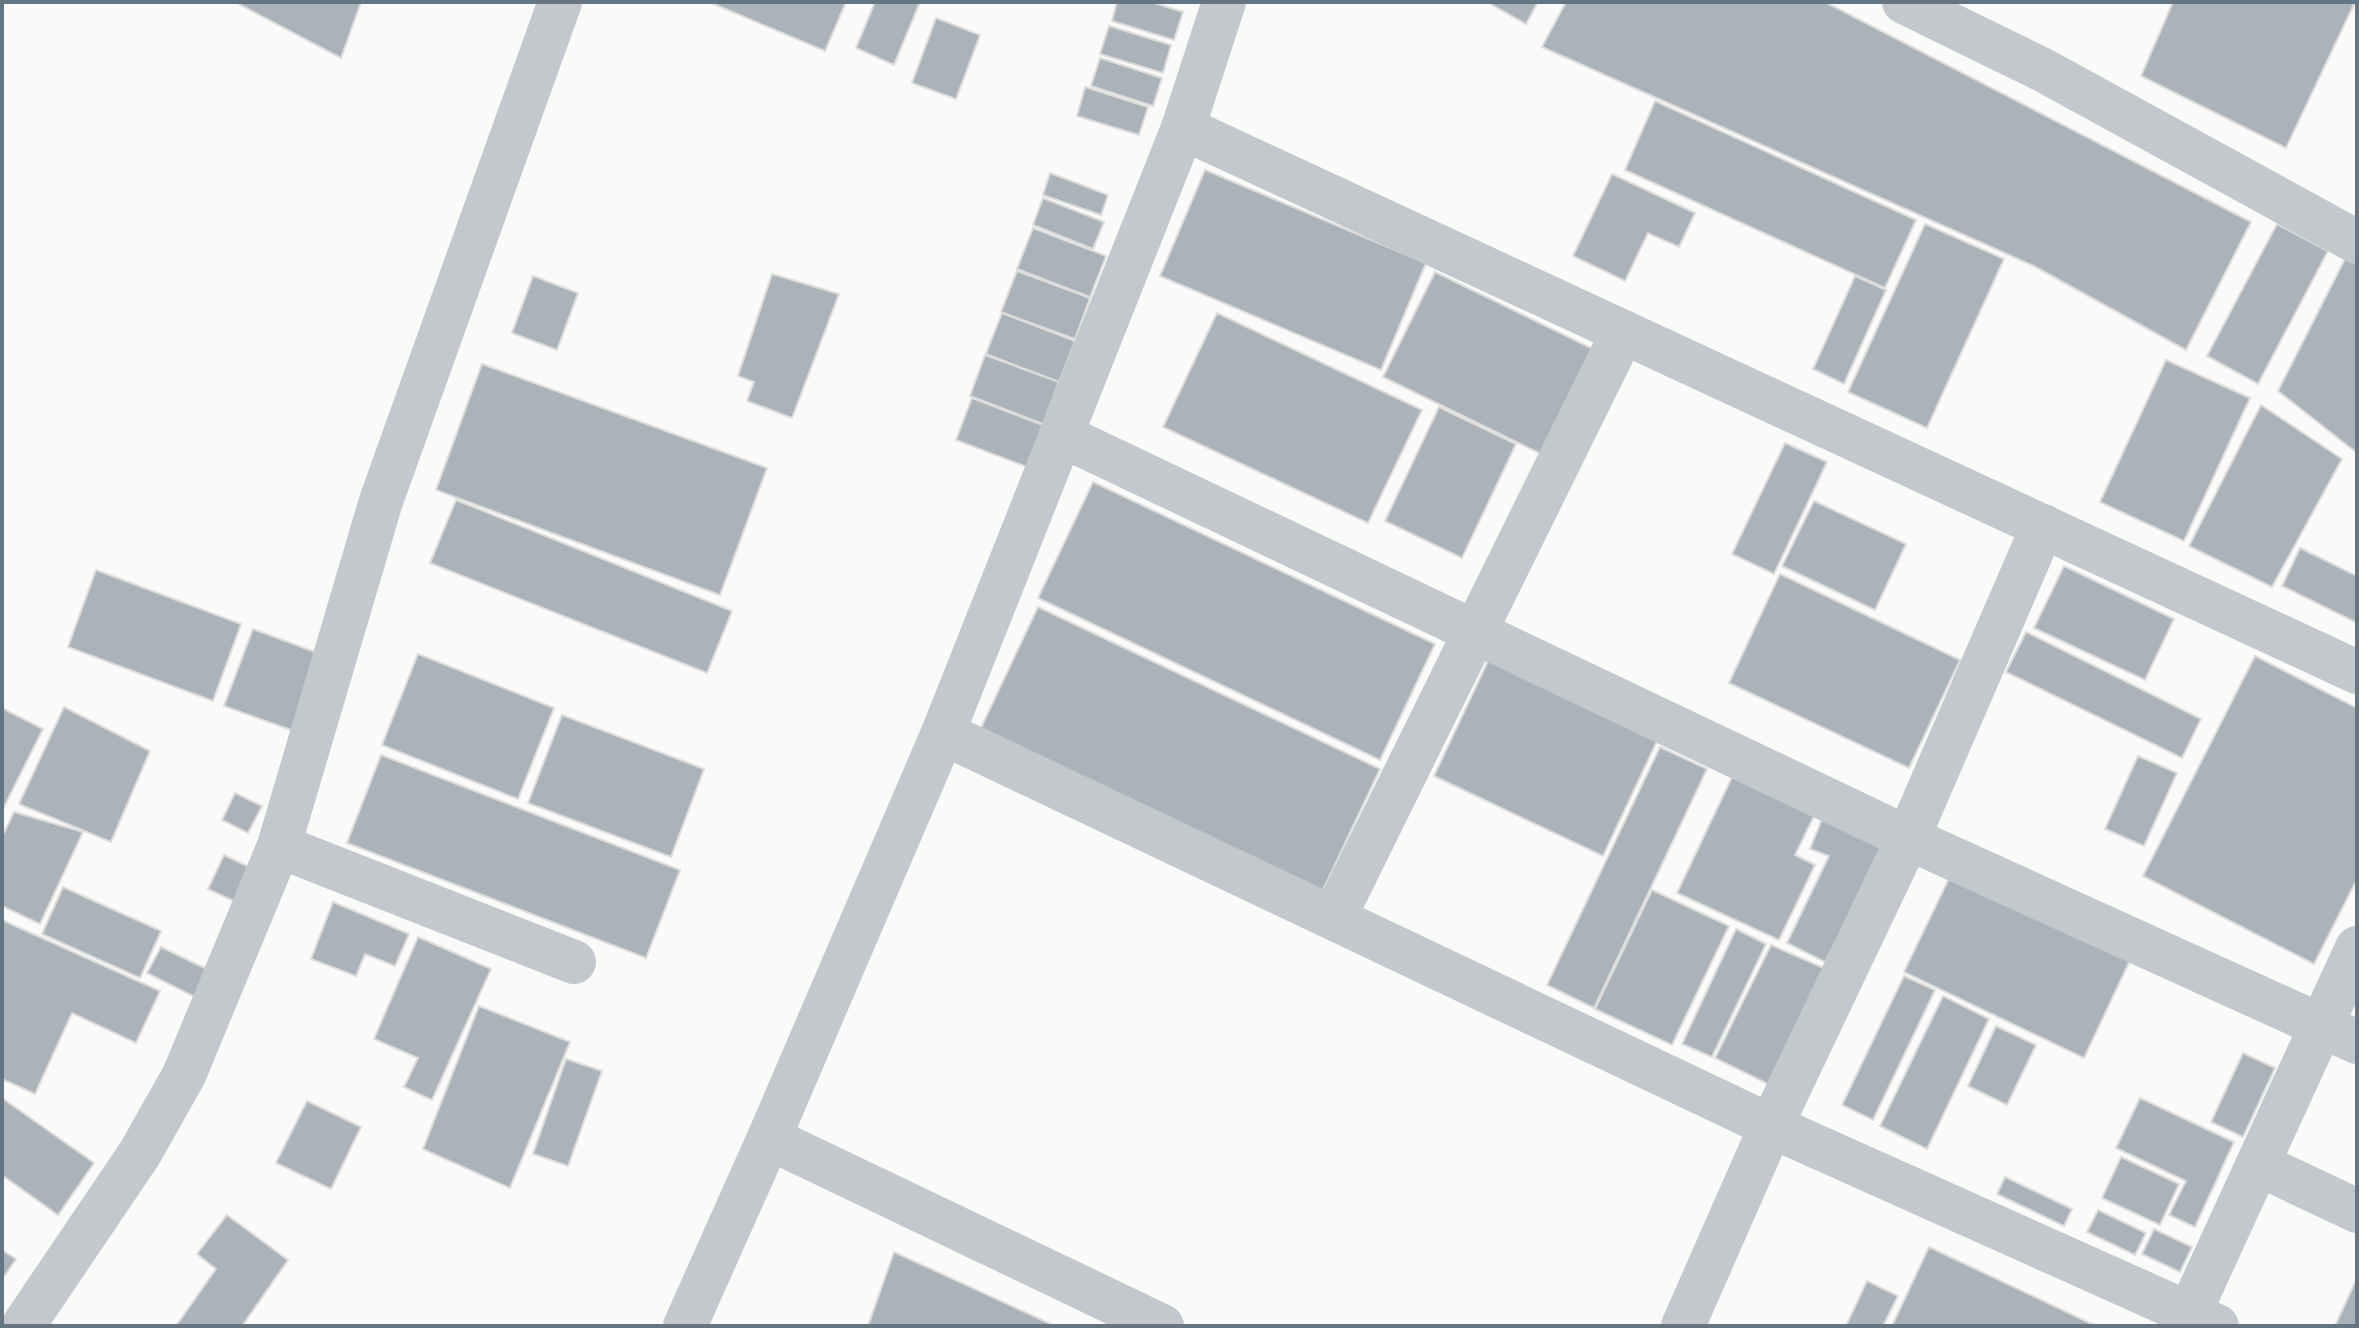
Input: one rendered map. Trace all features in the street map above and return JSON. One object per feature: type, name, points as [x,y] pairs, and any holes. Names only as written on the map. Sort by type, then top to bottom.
[{"type":"street","points":[[23,1326],[140,1153],[184,1075],[279,846],[381,501],[560,2]]},
{"type":"street","points":[[685,1326],[943,733],[1183,128],[1224,2]]},
{"type":"street","points":[[1904,2],[2043,70],[2357,242]]},
{"type":"street","points":[[1183,128],[2357,672]]},
{"type":"street","points":[[1334,918],[1623,332]]},
{"type":"street","points":[[1061,435],[1908,838],[2339,1033]]},
{"type":"street","points":[[1683,1326],[1771,1126],[1908,838],[2043,526]]},
{"type":"street","points":[[943,733],[1771,1126],[2203,1320],[2258,1164],[2339,1033],[2357,948]]},
{"type":"street","points":[[279,846],[574,962]]},
{"type":"street","points":[[769,1138],[1162,1326]]},
{"type":"street","points":[[2258,1164],[2357,1211]]},
{"type":"building","points":[[235,2],[361,2],[341,58]]},
{"type":"building","points":[[709,2],[846,2],[825,51]]},
{"type":"building","points":[[875,2],[920,2],[894,65],[856,48]]},
{"type":"building","points":[[1117,2],[1151,2],[1183,12],[1174,40],[1112,21]]},
{"type":"building","points":[[1487,2],[1538,2],[1526,24]]},
{"type":"building","points":[[1566,2],[1825,2],[2251,222],[2186,350],[2034,266],[1542,47]]},
{"type":"building","points":[[2173,2],[2355,2],[2286,148],[2141,76]]},
{"type":"building","points":[[936,18],[980,35],[956,99],[912,83]]},
{"type":"building","points":[[1109,26],[1171,45],[1163,73],[1100,54]]},
{"type":"building","points":[[1100,58],[1162,78],[1153,106],[1091,86]]},
{"type":"building","points":[[1085,87],[1148,107],[1139,135],[1077,116]]},
{"type":"building","points":[[1655,101],[1916,220],[1885,288],[1625,170]]},
{"type":"building","points":[[1205,170],[1426,263],[1381,370],[1160,276]]},
{"type":"building","points":[[1050,173],[1108,195],[1101,215],[1043,195]]},
{"type":"building","points":[[1612,174],[1695,213],[1679,247],[1648,233],[1625,281],[1573,256]]},
{"type":"building","points":[[1043,198],[1104,222],[1093,249],[1033,225]]},
{"type":"building","points":[[1925,224],[2004,259],[1927,428],[1848,392]]},
{"type":"building","points":[[2277,224],[2328,251],[2258,384],[2207,356]]},
{"type":"building","points":[[1033,228],[1106,256],[1090,297],[1017,269]]},
{"type":"building","points":[[2348,253],[2357,257],[2357,453],[2278,391]]},
{"type":"building","points":[[1017,271],[1090,298],[1075,339],[1001,312]]},
{"type":"building","points":[[1435,272],[1593,349],[1541,454],[1383,377]]},
{"type":"building","points":[[772,274],[839,294],[792,418],[747,401],[754,382],[738,376]]},
{"type":"building","points":[[533,276],[578,293],[557,350],[512,333]]},
{"type":"building","points":[[1855,276],[1886,290],[1844,384],[1813,369]]},
{"type":"building","points":[[1002,313],[1075,341],[1059,382],[986,354]]},
{"type":"building","points":[[1217,313],[1422,410],[1368,523],[1163,427]]},
{"type":"building","points":[[985,355],[1059,382],[1043,424],[970,396]]},
{"type":"building","points":[[2166,360],[2250,398],[2184,541],[2100,502]]},
{"type":"building","points":[[482,364],[767,468],[720,595],[436,490]]},
{"type":"building","points":[[972,398],[1045,426],[1030,468],[956,440]]},
{"type":"building","points":[[2261,405],[2342,459],[2272,587],[2189,546]]},
{"type":"building","points":[[1439,407],[1516,444],[1462,558],[1385,521]]},
{"type":"building","points":[[1785,443],[1827,462],[1774,574],[1732,554]]},
{"type":"building","points":[[1093,482],[1435,644],[1380,760],[1038,598]]},
{"type":"building","points":[[456,500],[732,611],[707,673],[430,563]]},
{"type":"building","points":[[1814,501],[1906,544],[1875,610],[1782,566]]},
{"type":"building","points":[[2300,548],[2357,576],[2357,623],[2282,586]]},
{"type":"building","points":[[2064,566],[2174,619],[2145,680],[2034,628]]},
{"type":"building","points":[[96,570],[241,624],[213,701],[68,647]]},
{"type":"building","points":[[1780,574],[1960,660],[1909,768],[1729,683]]},
{"type":"building","points":[[1038,607],[1380,769],[1322,892],[980,730]]},
{"type":"building","points":[[253,629],[323,655],[294,731],[224,706]]},
{"type":"building","points":[[2026,632],[2201,719],[2182,758],[2006,672]]},
{"type":"building","points":[[418,654],[554,708],[518,799],[382,745]]},
{"type":"building","points":[[2255,656],[2357,708],[2357,879],[2314,964],[2143,876]]},
{"type":"building","points":[[1489,659],[1658,739],[1603,856],[1434,776]]},
{"type":"building","points":[[64,707],[150,751],[111,842],[19,804]]},
{"type":"building","points":[[2,708],[43,729],[2,811]]},
{"type":"building","points":[[562,715],[704,769],[671,857],[528,803]]},
{"type":"building","points":[[1660,747],[1707,769],[1594,1008],[1547,985]]},
{"type":"building","points":[[381,755],[680,870],[646,958],[347,843]]},
{"type":"building","points":[[2138,756],[2177,773],[2144,846],[2105,829]]},
{"type":"building","points":[[1733,775],[1815,814],[1795,855],[1815,865],[1779,940],[1677,893]]},
{"type":"building","points":[[235,793],[262,806],[248,833],[222,820]]},
{"type":"building","points":[[14,812],[83,832],[40,924],[2,906],[2,837]]},
{"type":"building","points":[[1822,819],[1886,847],[1825,962],[1787,943],[1829,856],[1810,849]]},
{"type":"building","points":[[224,855],[255,870],[240,904],[208,889]]},
{"type":"building","points":[[1954,868],[2133,954],[2084,1058],[1904,972]]},
{"type":"building","points":[[63,887],[161,931],[140,978],[42,934]]},
{"type":"building","points":[[1652,890],[1729,926],[1672,1045],[1595,1009]]},
{"type":"building","points":[[333,902],[409,934],[395,966],[365,954],[356,976],[311,959]]},
{"type":"building","points":[[2,920],[160,991],[136,1043],[72,1013],[35,1094],[2,1079]]},
{"type":"building","points":[[1736,929],[1766,944],[1712,1057],[1682,1044]]},
{"type":"building","points":[[418,937],[491,969],[432,1100],[404,1087],[418,1058],[374,1039]]},
{"type":"building","points":[[1771,945],[1826,969],[1770,1085],[1715,1058]]},
{"type":"building","points":[[161,947],[221,976],[207,1003],[147,973]]},
{"type":"building","points":[[1904,976],[1935,990],[1873,1120],[1842,1105]]},
{"type":"building","points":[[1943,996],[1989,1019],[1927,1149],[1880,1126]]},
{"type":"building","points":[[479,1006],[570,1042],[510,1188],[423,1149]]},
{"type":"building","points":[[1996,1026],[2036,1045],[2007,1105],[1968,1086]]},
{"type":"building","points":[[2243,1053],[2275,1068],[2243,1137],[2211,1122]]},
{"type":"building","points":[[566,1059],[602,1071],[568,1166],[533,1154]]},
{"type":"building","points":[[2,1098],[94,1163],[58,1215],[2,1175]]},
{"type":"building","points":[[2140,1098],[2234,1142],[2195,1227],[2169,1215],[2186,1181],[2116,1148]]},
{"type":"building","points":[[307,1101],[361,1127],[331,1189],[276,1163]]},
{"type":"building","points":[[2121,1157],[2179,1184],[2160,1225],[2102,1198]]},
{"type":"building","points":[[2005,1177],[2072,1209],[2064,1226],[1997,1194]]},
{"type":"building","points":[[2098,1210],[2146,1233],[2135,1255],[2087,1232]]},
{"type":"building","points":[[227,1215],[288,1260],[242,1326],[176,1326],[216,1269],[197,1254]]},
{"type":"building","points":[[2154,1229],[2192,1247],[2180,1272],[2142,1254]]},
{"type":"building","points":[[1929,1247],[2096,1326],[1892,1326]]},
{"type":"building","points":[[2,1250],[16,1259],[3,1278],[2,1277]]},
{"type":"building","points":[[894,1252],[1055,1326],[868,1326]]},
{"type":"building","points":[[2357,1278],[2357,1326],[2335,1326]]},
{"type":"building","points":[[1867,1281],[1898,1296],[1883,1326],[1846,1326]]}]
